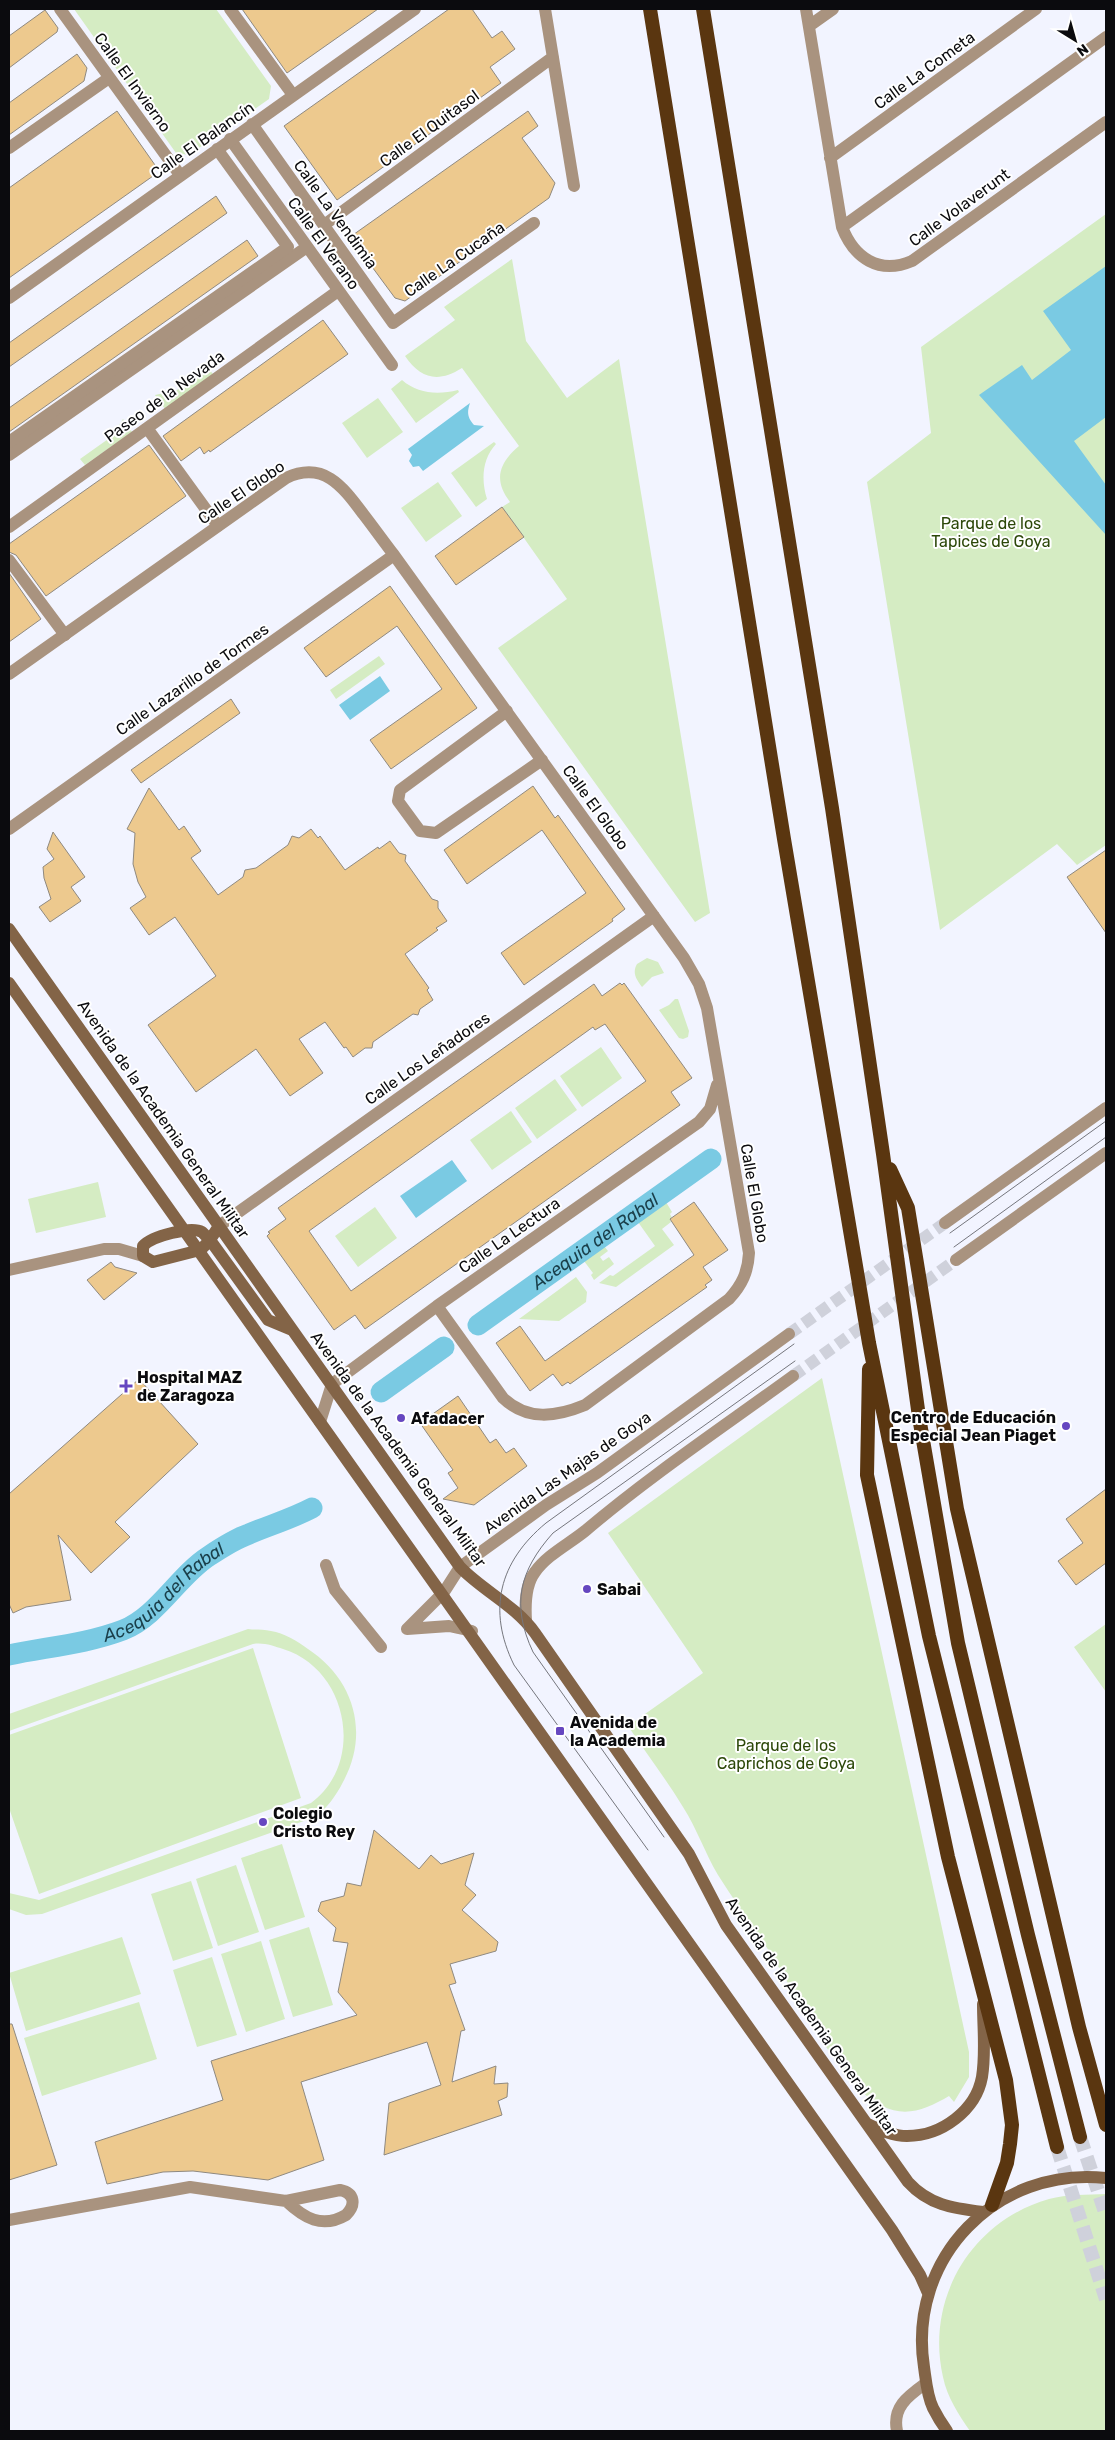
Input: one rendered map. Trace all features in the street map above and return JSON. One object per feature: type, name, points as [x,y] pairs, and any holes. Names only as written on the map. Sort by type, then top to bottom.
[{"type":"highway","points":[[650,9],[783,829],[869,1343],[929,1636],[1057,2147]]},
{"type":"highway","points":[[703,9],[832,808],[883,1154],[919,1417],[958,1642],[1028,1934],[1080,2137]]},
{"type":"highway","points":[[883,1154],[908,1208],[957,1509],[1079,2027],[1106,2125]]},
{"type":"highway","points":[[869,1343],[867,1475],[948,1857],[1006,2080],[1012,2125],[1008,2163],[987,2209]]},
{"type":"main road","name":"Avenida de la Academia General Militar","points":[[9,929],[460,1567],[475,1581],[526,1620],[689,1854],[720,1917],[917,2192],[929,2200],[946,2206],[987,2209]]},
{"type":"main road","points":[[9,983],[186,1230],[320,1422],[472,1631],[892,2230],[906,2251],[928,2293]]},
{"type":"main road","points":[[219,1226],[210,1240],[200,1250],[153,1262],[143,1256],[143,1246],[151,1239],[186,1230],[198,1230],[210,1240],[268,1320],[293,1330]]},
{"type":"main road","points":[[867,2124],[895,2135],[925,2134],[958,2118],[971,2104],[982,2076],[983,1989]]},
{"type":"main road","points":[[947,2431],[932,2407],[926,2384],[921,2348],[923,2319],[928,2293],[944,2257],[958,2237],[987,2209],[1020,2191],[1054,2179],[1086,2175],[1106,2178]]},
{"type":"street","name":"Calle El Invierno","points":[[60,9],[180,175]]},
{"type":"street","points":[[230,9],[293,95]]},
{"type":"street","name":"Calle El Balancín","points":[[9,298],[415,9]]},
{"type":"street","points":[[545,9],[574,186]]},
{"type":"street","name":"Calle Volaverunt","points":[[806,9],[842,227],[853,250],[862,258],[884,265],[903,265],[912,261],[1106,122]]},
{"type":"street","points":[[809,26],[833,9]]},
{"type":"street","name":"Calle La Cometa","points":[[830,158],[1036,9]]},
{"type":"street","points":[[842,227],[1106,37]]},
{"type":"street","name":"Calle El Quitasol","points":[[324,225],[553,57]]},
{"type":"street","points":[[9,148],[109,78]]},
{"type":"street","name":"Calle La Vendimia","points":[[252,124],[393,323]]},
{"type":"street","name":"Calle El Verano","points":[[230,140],[392,365]]},
{"type":"street","name":"Calle El Verano","points":[[9,442],[288,247],[217,149]]},
{"type":"street","name":"Calle La Cucaña","points":[[393,323],[534,223]]},
{"type":"street","points":[[9,455],[307,247]]},
{"type":"street","name":"Paseo de la Nevada","points":[[9,527],[338,291]]},
{"type":"street","points":[[148,428],[218,526]]},
{"type":"street","name":"Calle El Globo","points":[[9,674],[286,478],[298,473],[312,472],[326,476],[338,483],[394,555],[684,958],[699,984],[707,1008],[749,1253],[745,1278],[729,1299],[585,1405],[566,1413],[540,1415],[525,1413],[511,1406],[503,1398],[438,1306]]},
{"type":"street","name":"Calle Lazarillo de Tormes","points":[[9,828],[394,555]]},
{"type":"street","points":[[9,560],[65,635]]},
{"type":"street","name":"Calle El Globo","points":[[507,711],[400,790],[398,801],[420,831],[436,833],[542,760]]},
{"type":"street","name":"Calle Los Leñadores","points":[[219,1226],[654,916]]},
{"type":"street","name":"Calle La Lectura","points":[[332,1384],[438,1306],[699,1122],[710,1109],[716,1095],[718,1077]]},
{"type":"street","points":[[945,1223],[1106,1108]]},
{"type":"street","points":[[956,1260],[1106,1153]]},
{"type":"street","points":[[9,1270],[104,1249],[119,1249],[143,1256]]},
{"type":"street","name":"Avenida Las Majas de Goya","points":[[472,1631],[449,1626],[407,1629],[444,1592],[460,1567],[546,1505],[597,1473],[790,1334]]},
{"type":"street","points":[[526,1620],[529,1582],[534,1572],[548,1558],[616,1505],[793,1376]]},
{"type":"street","points":[[320,1422],[332,1384]]},
{"type":"street","points":[[326,1565],[335,1590],[382,1647]]},
{"type":"street","points":[[9,2220],[190,2187],[286,2200],[340,2190],[348,2191],[352,2196],[353,2202],[346,2216],[328,2222],[309,2219],[286,2200]]},
{"type":"street","points":[[897,2431],[897,2414],[901,2405],[907,2396],[926,2384]]},
{"type":"green space","points":[[74,9],[216,9],[271,86],[269,99],[189,155],[176,153]]},
{"type":"green space","name":"Parque de los Tapices de Goya","points":[[1106,214],[1106,845],[1077,865],[1057,844],[940,930],[867,482],[931,433],[921,347]]},
{"type":"green space","points":[[512,259],[526,341],[567,398],[619,359],[710,913],[695,922],[498,648],[567,599],[502,507],[510,502],[501,486],[501,472],[507,459],[519,446],[462,368],[445,376],[430,376],[417,370],[405,356],[455,320],[444,307]]},
{"type":"green space","points":[[208,368],[213,374],[165,409],[155,395],[177,390]]},
{"type":"green space","points":[[402,380],[421,391],[443,393],[458,390],[459,392],[416,423],[391,389]]},
{"type":"green space","points":[[378,398],[403,432],[367,458],[342,423]]},
{"type":"green space","points":[[123,419],[132,432],[85,465],[80,459],[111,437]]},
{"type":"green space","points":[[494,442],[496,444],[488,456],[484,470],[487,499],[476,507],[451,473]]},
{"type":"green space","points":[[438,482],[462,516],[426,542],[401,508]]},
{"type":"green space","points":[[379,656],[385,664],[336,699],[330,690]]},
{"type":"green space","points":[[647,958],[658,962],[664,973],[652,977],[642,987],[636,979],[635,970],[637,964]]},
{"type":"green space","points":[[675,999],[678,999],[689,1031],[688,1037],[683,1039],[679,1038],[659,1010],[669,1005]]},
{"type":"green space","points":[[601,1047],[622,1078],[582,1107],[560,1076]]},
{"type":"green space","points":[[555,1079],[577,1110],[537,1139],[515,1108]]},
{"type":"green space","points":[[511,1111],[532,1142],[492,1170],[470,1140]]},
{"type":"green space","points":[[98,1182],[106,1217],[36,1233],[28,1199]]},
{"type":"green space","points":[[666,1202],[672,1212],[670,1214],[672,1218],[671,1222],[662,1229],[674,1245],[616,1287],[599,1283],[610,1275],[613,1276],[655,1246],[638,1222]]},
{"type":"green space","points":[[375,1207],[397,1238],[358,1267],[335,1236]]},
{"type":"green space","points":[[604,1246],[608,1251],[600,1257],[603,1261],[609,1257],[614,1264],[594,1280],[591,1275],[593,1273],[584,1261]]},
{"type":"green space","points":[[576,1277],[587,1292],[586,1302],[559,1321],[519,1319]]},
{"type":"green space","name":"Parque de los Caprichos de Goya","points":[[822,1378],[969,2052],[969,2077],[954,2102],[949,2096],[933,2105],[908,2112],[891,2110],[866,2095],[834,2059],[769,1951],[718,1875],[683,1807],[628,1726],[703,1673],[608,1533]]},
{"type":"green space","points":[[1106,1624],[1106,1692],[1074,1647]]},
{"type":"green space","points":[[248,1629],[276,1632],[286,1635],[299,1643],[324,1661],[337,1676],[346,1691],[353,1708],[356,1726],[355,1745],[351,1763],[343,1782],[327,1806],[315,1817],[42,1914],[26,1915],[9,1909],[9,1893],[39,1900],[311,1803],[328,1785],[339,1764],[343,1742],[342,1718],[335,1696],[323,1676],[305,1660],[283,1649],[265,1644],[253,1644],[9,1731],[9,1714]]},
{"type":"green space","points":[[253,1648],[301,1798],[39,1894],[9,1808],[9,1735]]},
{"type":"green space","points":[[282,1844],[305,1917],[265,1930],[241,1858]]},
{"type":"green space","points":[[236,1865],[259,1932],[218,1946],[196,1879]]},
{"type":"green space","points":[[191,1881],[213,1948],[173,1961],[151,1894]]},
{"type":"green space","points":[[309,1927],[333,2005],[293,2017],[269,1940]]},
{"type":"green space","points":[[122,1937],[141,1994],[26,2031],[9,1973]]},
{"type":"green space","points":[[261,1941],[285,2019],[246,2032],[221,1954]]},
{"type":"green space","points":[[212,1957],[237,2035],[197,2047],[173,1970]]},
{"type":"green space","points":[[139,2002],[157,2059],[42,2096],[24,2038]]},
{"type":"green space","points":[[1106,2194],[1106,2431],[970,2431],[947,2392],[939,2348],[941,2319],[948,2292],[960,2267],[977,2244],[997,2225],[1022,2210],[1056,2197]]},
{"type":"water","points":[[1106,266],[1106,417],[1074,441],[1106,485],[1106,535],[979,395],[1022,365],[1032,380],[1071,350],[1043,311]]},
{"type":"water","points":[[470,403],[468,412],[470,419],[474,425],[484,426],[423,471],[419,466],[413,467],[409,461],[412,455],[408,449]]},
{"type":"water","points":[[380,676],[390,691],[350,720],[339,705]]},
{"type":"water","points":[[452,1160],[467,1181],[416,1218],[400,1196]]},
{"type":"building","points":[[242,9],[378,9],[287,73]]},
{"type":"building","points":[[449,9],[472,9],[492,38],[502,31],[515,49],[490,67],[501,83],[337,200],[284,126]]},
{"type":"building","points":[[45,10],[58,28],[57,32],[9,68],[9,36]]},
{"type":"building","points":[[77,54],[87,68],[84,81],[9,135],[9,103]]},
{"type":"building","points":[[117,111],[155,165],[153,176],[9,278],[9,188]]},
{"type":"building","points":[[528,111],[538,126],[522,138],[555,183],[549,198],[405,301],[395,298],[350,237]]},
{"type":"building","points":[[216,196],[227,213],[9,367],[9,343]]},
{"type":"building","points":[[247,240],[258,256],[9,432],[9,408]]},
{"type":"building","points":[[323,320],[348,354],[210,452],[209,450],[204,454],[200,447],[181,461],[163,436]]},
{"type":"building","points":[[149,445],[186,496],[46,596],[16,555],[9,552],[9,544]]},
{"type":"building","points":[[502,507],[524,537],[456,585],[435,556]]},
{"type":"building","points":[[9,573],[41,619],[9,642]]},
{"type":"building","points":[[390,586],[477,708],[391,769],[370,740],[442,689],[397,626],[326,677],[304,648]]},
{"type":"building","points":[[231,699],[240,713],[141,783],[131,770]]},
{"type":"building","points":[[533,786],[555,818],[558,815],[625,909],[612,919],[613,921],[524,985],[501,953],[586,893],[542,830],[467,884],[444,850]]},
{"type":"building","points":[[149,788],[179,830],[184,826],[201,851],[191,858],[218,895],[243,877],[245,870],[256,868],[288,845],[292,836],[299,838],[311,829],[318,838],[320,836],[345,870],[390,841],[399,853],[406,855],[405,861],[432,899],[438,901],[438,908],[447,921],[436,928],[438,930],[405,954],[429,988],[427,990],[433,1000],[420,1009],[418,1015],[413,1014],[373,1042],[372,1048],[365,1048],[353,1057],[325,1022],[299,1039],[323,1073],[290,1096],[256,1049],[196,1092],[148,1025],[216,976],[175,917],[149,935],[130,908],[146,897],[138,882],[133,864],[135,833],[127,829]]},
{"type":"building","points":[[53,832],[85,877],[71,887],[81,901],[50,922],[39,907],[51,899],[44,878],[43,867],[54,859],[47,849]]},
{"type":"building","points":[[1106,850],[1106,933],[1067,877]]},
{"type":"building","points":[[620,983],[622,985],[624,983],[692,1078],[671,1092],[680,1105],[365,1329],[355,1315],[334,1330],[267,1236],[270,1233],[268,1232],[286,1219],[278,1208],[594,984],[602,996]],"holes":[[[605,1024],[646,1081],[351,1291],[309,1231],[593,1027],[595,1030]]]},
{"type":"building","points":[[694,1202],[728,1250],[703,1267],[712,1280],[705,1285],[707,1287],[570,1384],[568,1382],[562,1386],[553,1374],[530,1391],[496,1343],[520,1326],[545,1361],[694,1255],[670,1219]]},
{"type":"building","points":[[111,1262],[115,1267],[137,1273],[104,1300],[87,1280]]},
{"type":"building","points":[[139,1379],[198,1444],[115,1522],[130,1537],[91,1573],[58,1535],[71,1600],[26,1607],[13,1613],[9,1604],[9,1494]]},
{"type":"building","points":[[458,1396],[490,1443],[496,1439],[506,1453],[514,1448],[527,1466],[474,1505],[443,1499],[458,1488],[448,1473],[453,1470],[420,1423]]},
{"type":"building","points":[[1106,1489],[1106,1563],[1076,1585],[1058,1561],[1083,1543],[1066,1519]]},
{"type":"building","points":[[374,1830],[419,1869],[431,1855],[441,1864],[474,1853],[465,1885],[476,1895],[462,1910],[498,1942],[496,1951],[450,1964],[456,1983],[449,1985],[465,2030],[461,2031],[452,2082],[496,2066],[494,2084],[508,2083],[507,2097],[498,2101],[502,2115],[384,2155],[389,2103],[441,2085],[427,2042],[301,2082],[324,2160],[268,2180],[193,2171],[163,2172],[107,2184],[95,2142],[223,2100],[211,2061],[357,2015],[338,1992],[348,1943],[333,1941],[336,1928],[318,1911],[321,1902],[344,1896],[347,1883],[361,1886]]},
{"type":"building","points":[[9,2024],[12,2024],[57,2165],[9,2180]]},
{"type":"waterway","name":"Acequia del Rabal","points":[[478,1325],[711,1159]]},
{"type":"waterway","name":"Acequia del Rabal","points":[[381,1392],[444,1347]]},
{"type":"waterway","name":"Acequia del Rabal","points":[[9,1655],[81,1642],[123,1630],[147,1615],[187,1574],[218,1550],[244,1536],[312,1508]]},
{"type":"tunnel","points":[[789,1334],[945,1223]]},
{"type":"tunnel","points":[[793,1376],[956,1260]]},
{"type":"tunnel","points":[[1080,2137],[1106,2215]]},
{"type":"tunnel","points":[[1057,2147],[1106,2299]]},
{"type":"tram line","points":[[950,1233],[1106,1121]]},
{"type":"tram line","points":[[954,1247],[1106,1137]]},
{"type":"tram line","points":[[648,1850],[514,1665],[501,1625],[500,1606],[502,1588],[517,1554],[546,1523],[794,1344]]},
{"type":"tram line","points":[[664,1837],[533,1652],[522,1619],[522,1589],[532,1561],[553,1533],[795,1361]]},
{"type":"place","name":"Hospital MAZ de Zaragoza","points":[[126,1386]]},
{"type":"place","name":"Afadacer","points":[[401,1418]]},
{"type":"place","name":"Centro de Educación Especial Jean Piaget","points":[[1066,1426]]},
{"type":"place","name":"Sabai","points":[[587,1589]]},
{"type":"place","name":"Avenida de la Academia","points":[[560,1731]]},
{"type":"place","name":"Colegio Cristo Rey","points":[[263,1822]]}]
